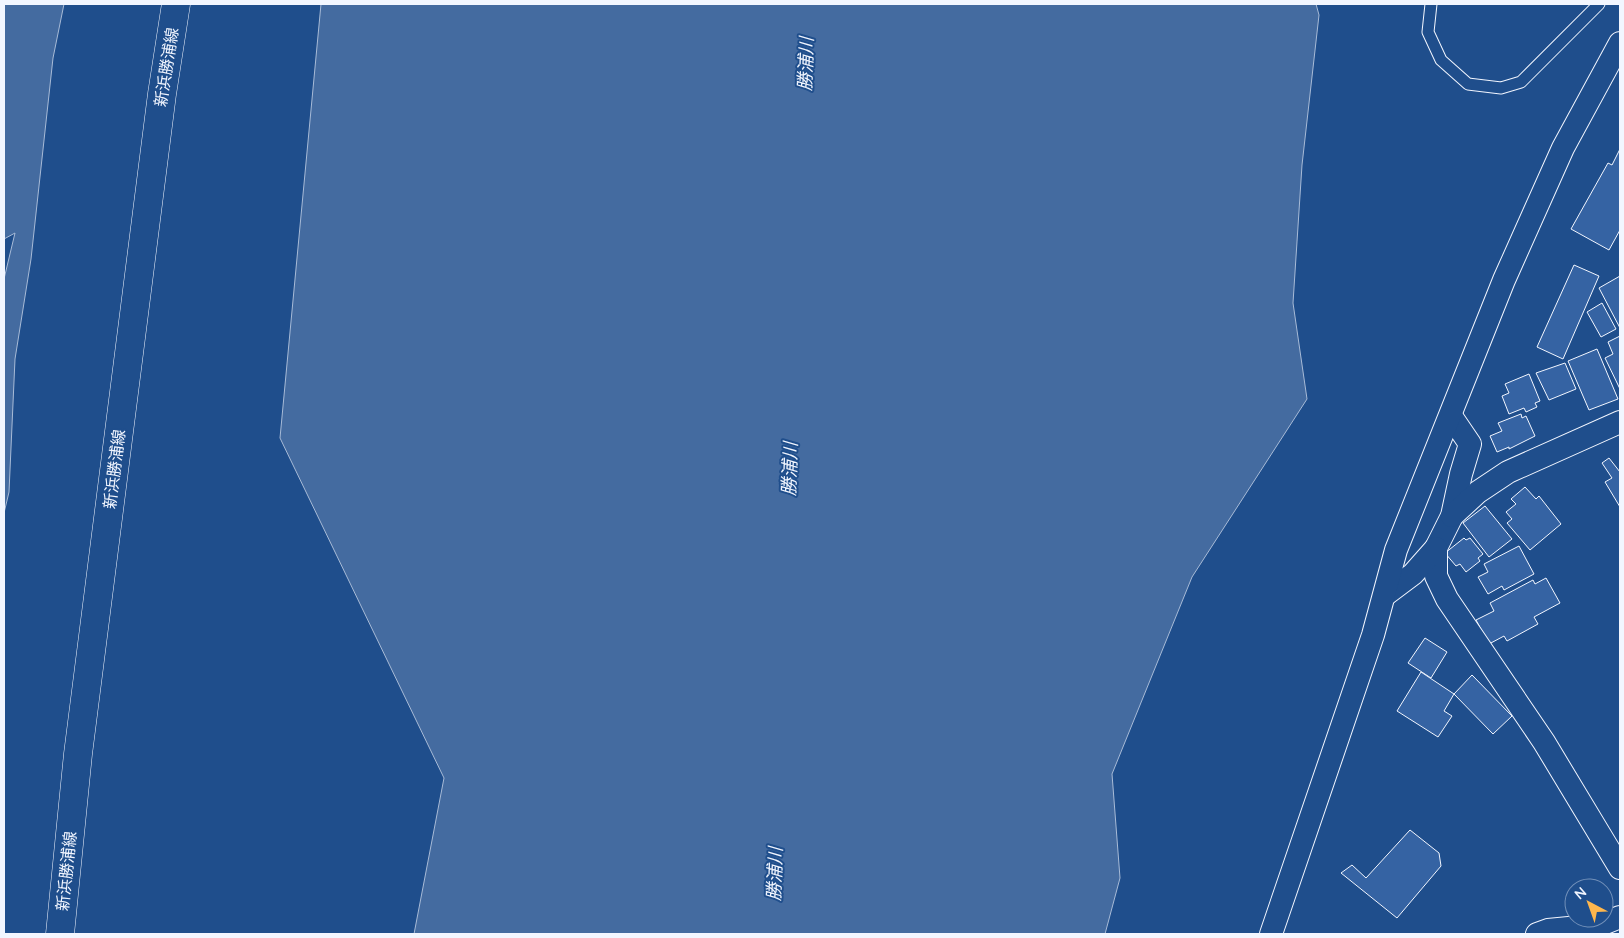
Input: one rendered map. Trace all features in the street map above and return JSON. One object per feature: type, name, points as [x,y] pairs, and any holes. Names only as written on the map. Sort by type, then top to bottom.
[{"type":"main road","name":"新浜勝浦線","points":[[60,934],[81,735],[162,94],[176,4]]},
{"type":"street","points":[[1272,934],[1385,595],[1396,550],[1504,280],[1563,148],[1620,43]]},
{"type":"street","points":[[1385,595],[1413,574],[1424,559],[1436,548],[1452,516],[1460,474],[1470,444],[1451,416]]},
{"type":"street","points":[[1452,516],[1478,492],[1508,472],[1620,422]]},
{"type":"street","points":[[1436,548],[1436,576],[1448,599],[1544,742],[1620,868]]},
{"type":"street","points":[[1537,934],[1548,930],[1600,925],[1620,918]]},
{"type":"lane","points":[[1431,4],[1428,32],[1441,60],[1468,84],[1501,88],[1521,82],[1599,4]]},
{"type":"water","points":[[4,4],[64,4],[53,58],[31,259],[15,359],[9,492],[4,513],[4,279],[15,233],[4,239]]},
{"type":"water","name":"勝浦川","points":[[321,4],[1316,4],[1319,15],[1302,165],[1293,303],[1307,399],[1192,577],[1112,774],[1120,878],[1105,934],[414,934],[444,778],[280,438]]},
{"type":"building","points":[[1620,149],[1620,230],[1609,250],[1571,229],[1608,163],[1612,165]]},
{"type":"building","points":[[1574,265],[1599,276],[1563,359],[1537,347]]},
{"type":"building","points":[[1620,276],[1620,328],[1599,288]]},
{"type":"building","points":[[1602,303],[1616,329],[1601,337],[1587,312]]},
{"type":"building","points":[[1620,336],[1620,389],[1605,358],[1613,354],[1608,342]]},
{"type":"building","points":[[1597,349],[1618,399],[1589,410],[1568,361]]},
{"type":"building","points":[[1565,363],[1576,389],[1549,400],[1536,373]]},
{"type":"building","points":[[1529,374],[1540,401],[1535,403],[1537,407],[1526,412],[1524,408],[1509,414],[1502,396],[1509,393],[1505,384]]},
{"type":"building","points":[[1521,414],[1522,418],[1526,416],[1535,436],[1509,449],[1509,447],[1497,452],[1490,436],[1502,431],[1498,423]]},
{"type":"building","points":[[1609,458],[1620,472],[1620,507],[1605,482],[1612,478],[1602,463]]},
{"type":"building","points":[[1525,487],[1536,499],[1539,496],[1561,524],[1530,550],[1507,523],[1512,519],[1506,512],[1516,504],[1511,499]]},
{"type":"building","points":[[1485,506],[1512,539],[1489,557],[1463,523]]},
{"type":"building","points":[[1464,538],[1466,540],[1470,538],[1483,554],[1478,558],[1480,561],[1466,572],[1460,564],[1456,566],[1445,553]]},
{"type":"building","points":[[1519,546],[1534,574],[1504,590],[1502,586],[1488,594],[1478,577],[1488,572],[1484,564]]},
{"type":"building","points":[[1546,578],[1560,603],[1534,617],[1538,624],[1507,641],[1504,636],[1489,644],[1476,620],[1494,611],[1490,603],[1533,580],[1535,584]]},
{"type":"building","points":[[1425,638],[1447,652],[1431,678],[1408,663]]},
{"type":"building","points":[[1421,672],[1454,694],[1444,711],[1452,716],[1438,737],[1397,711]]},
{"type":"building","points":[[1472,675],[1512,716],[1493,734],[1454,694]]},
{"type":"building","points":[[1410,830],[1439,853],[1441,866],[1397,918],[1341,873],[1352,865],[1366,878]]}]
